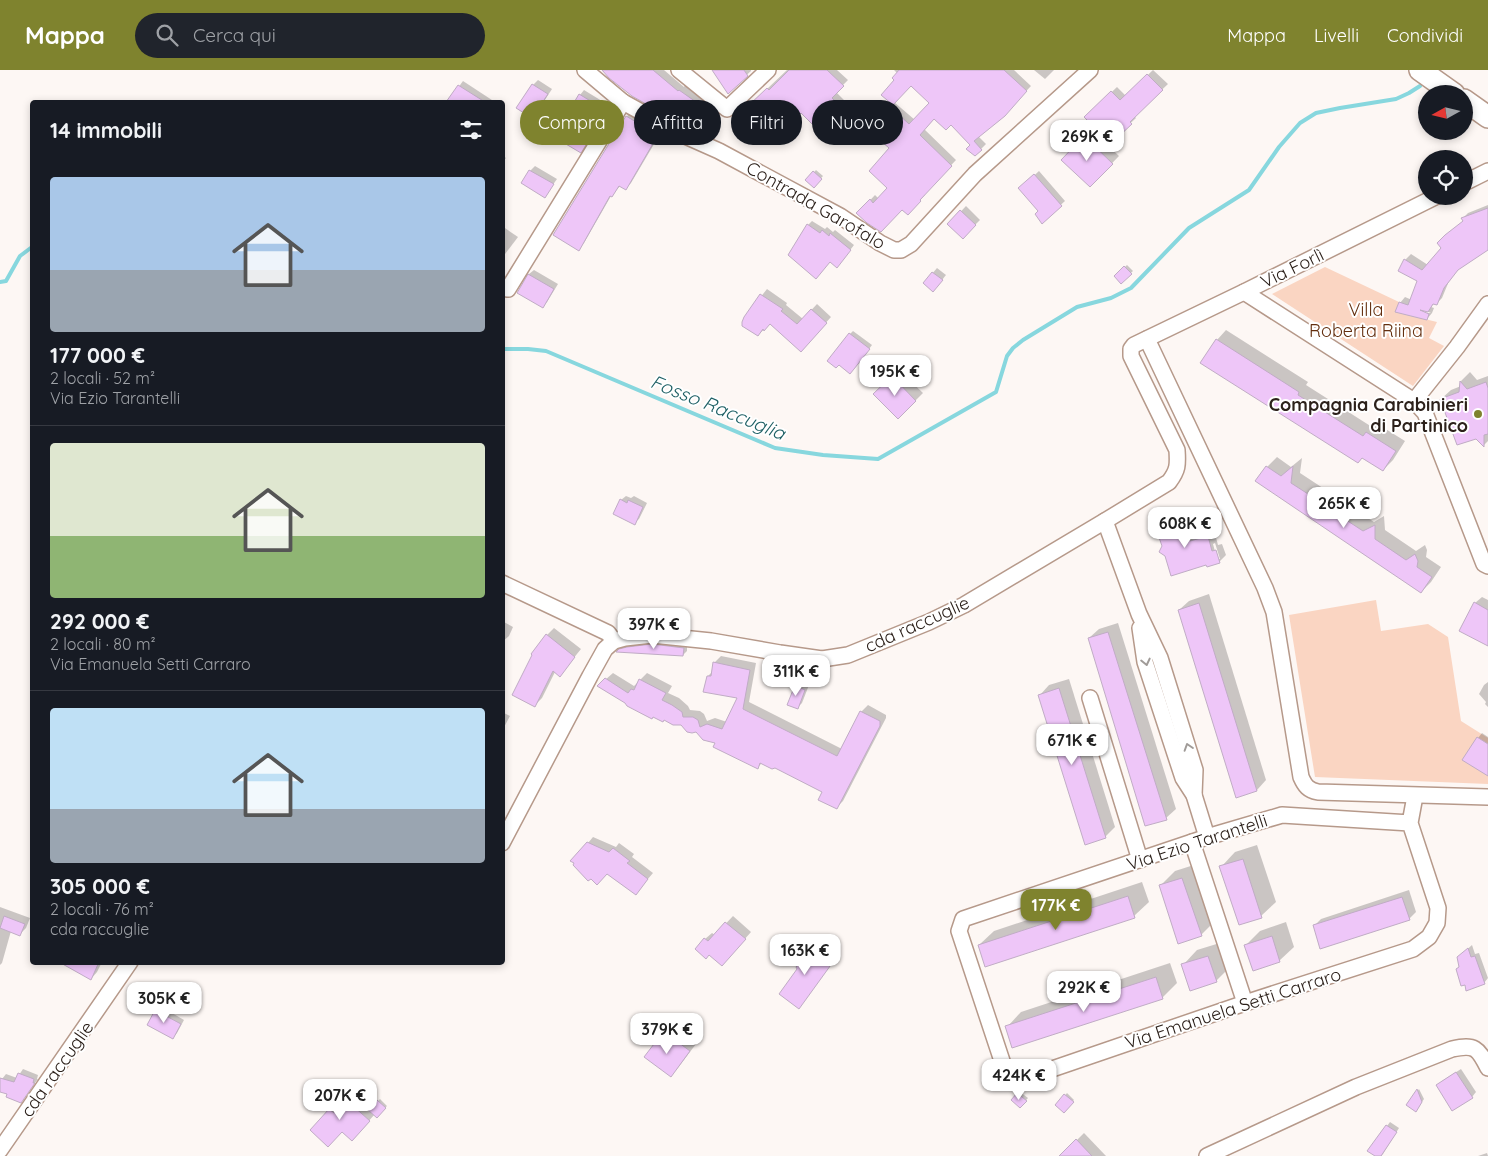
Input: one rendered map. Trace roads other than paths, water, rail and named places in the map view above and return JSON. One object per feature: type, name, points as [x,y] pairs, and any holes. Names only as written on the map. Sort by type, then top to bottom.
[{"type":"main road","points":[[1420,70],[1441,85]]},
{"type":"main road","points":[[1473,106],[1488,117]]},
{"type":"street","name":"Contrada Garofalo","points":[[585,70],[621,100]]},
{"type":"street","points":[[680,70],[727,109],[768,70]]},
{"type":"street","name":"Contrada Garofalo","points":[[624,103],[683,136],[719,151],[840,216],[880,243],[894,250],[901,250],[911,244],[975,174],[1090,70]]},
{"type":"street","points":[[505,288],[508,289],[597,145]]},
{"type":"street","points":[[1473,178],[1488,171]]},
{"type":"street","name":"Via Forlì","points":[[1147,338],[1419,205]]},
{"type":"street","points":[[1244,292],[1414,402],[1425,413],[1484,564],[1488,566]]},
{"type":"street","points":[[1414,402],[1488,304]]},
{"type":"street","points":[[1147,338],[1265,588],[1274,612],[1301,777],[1305,786],[1318,792],[1488,797]]},
{"type":"street","name":"cda raccuglie","points":[[614,641],[652,635],[711,641],[822,659],[848,655],[929,622],[964,605],[1169,482],[1175,474],[1178,463],[1177,450],[1131,356],[1131,349],[1134,345],[1147,338]]},
{"type":"street","points":[[1105,521],[1139,614],[1145,662],[1183,778],[1194,795],[1207,837]]},
{"type":"street","points":[[505,584],[608,633],[614,641],[605,649],[590,676],[505,837]]},
{"type":"street","points":[[1090,698],[1140,860]]},
{"type":"street","points":[[1410,823],[1415,796]]},
{"type":"street","name":"Via Ezio Tarantelli","points":[[1020,1080],[1006,1073],[959,931],[963,919],[1207,837],[1282,815],[1410,823]]},
{"type":"street","name":"Via Emanuela Setti Carraro","points":[[1020,1080],[1244,1003],[1413,949],[1429,937],[1437,923],[1438,908],[1410,823]]},
{"type":"street","points":[[1192,842],[1244,1003]]},
{"type":"street","name":"cda raccuglie","points":[[0,1150],[128,965]]},
{"type":"street","points":[[1207,1156],[1356,1087],[1452,1049],[1464,1046],[1474,1047],[1481,1054],[1488,1068]]},
{"type":"waterway","name":"Fosso Raccuglia","points":[[505,349],[546,351],[775,448],[823,455],[878,459],[996,392],[1007,356],[1023,340],[1077,307],[1111,298],[1131,288],[1189,228],[1249,190],[1279,147],[1300,123],[1316,113],[1396,99],[1418,87]]},
{"type":"waterway","name":"Fosso Raccuglia","points":[[0,282],[6,281],[20,256],[30,248]]},
{"type":"place","name":"Compagnia Carabinieri di Partinico","points":[[1478,414]]},
{"type":"park label","name":"Villa Roberta Riina","points":[[1366,319]]}]
